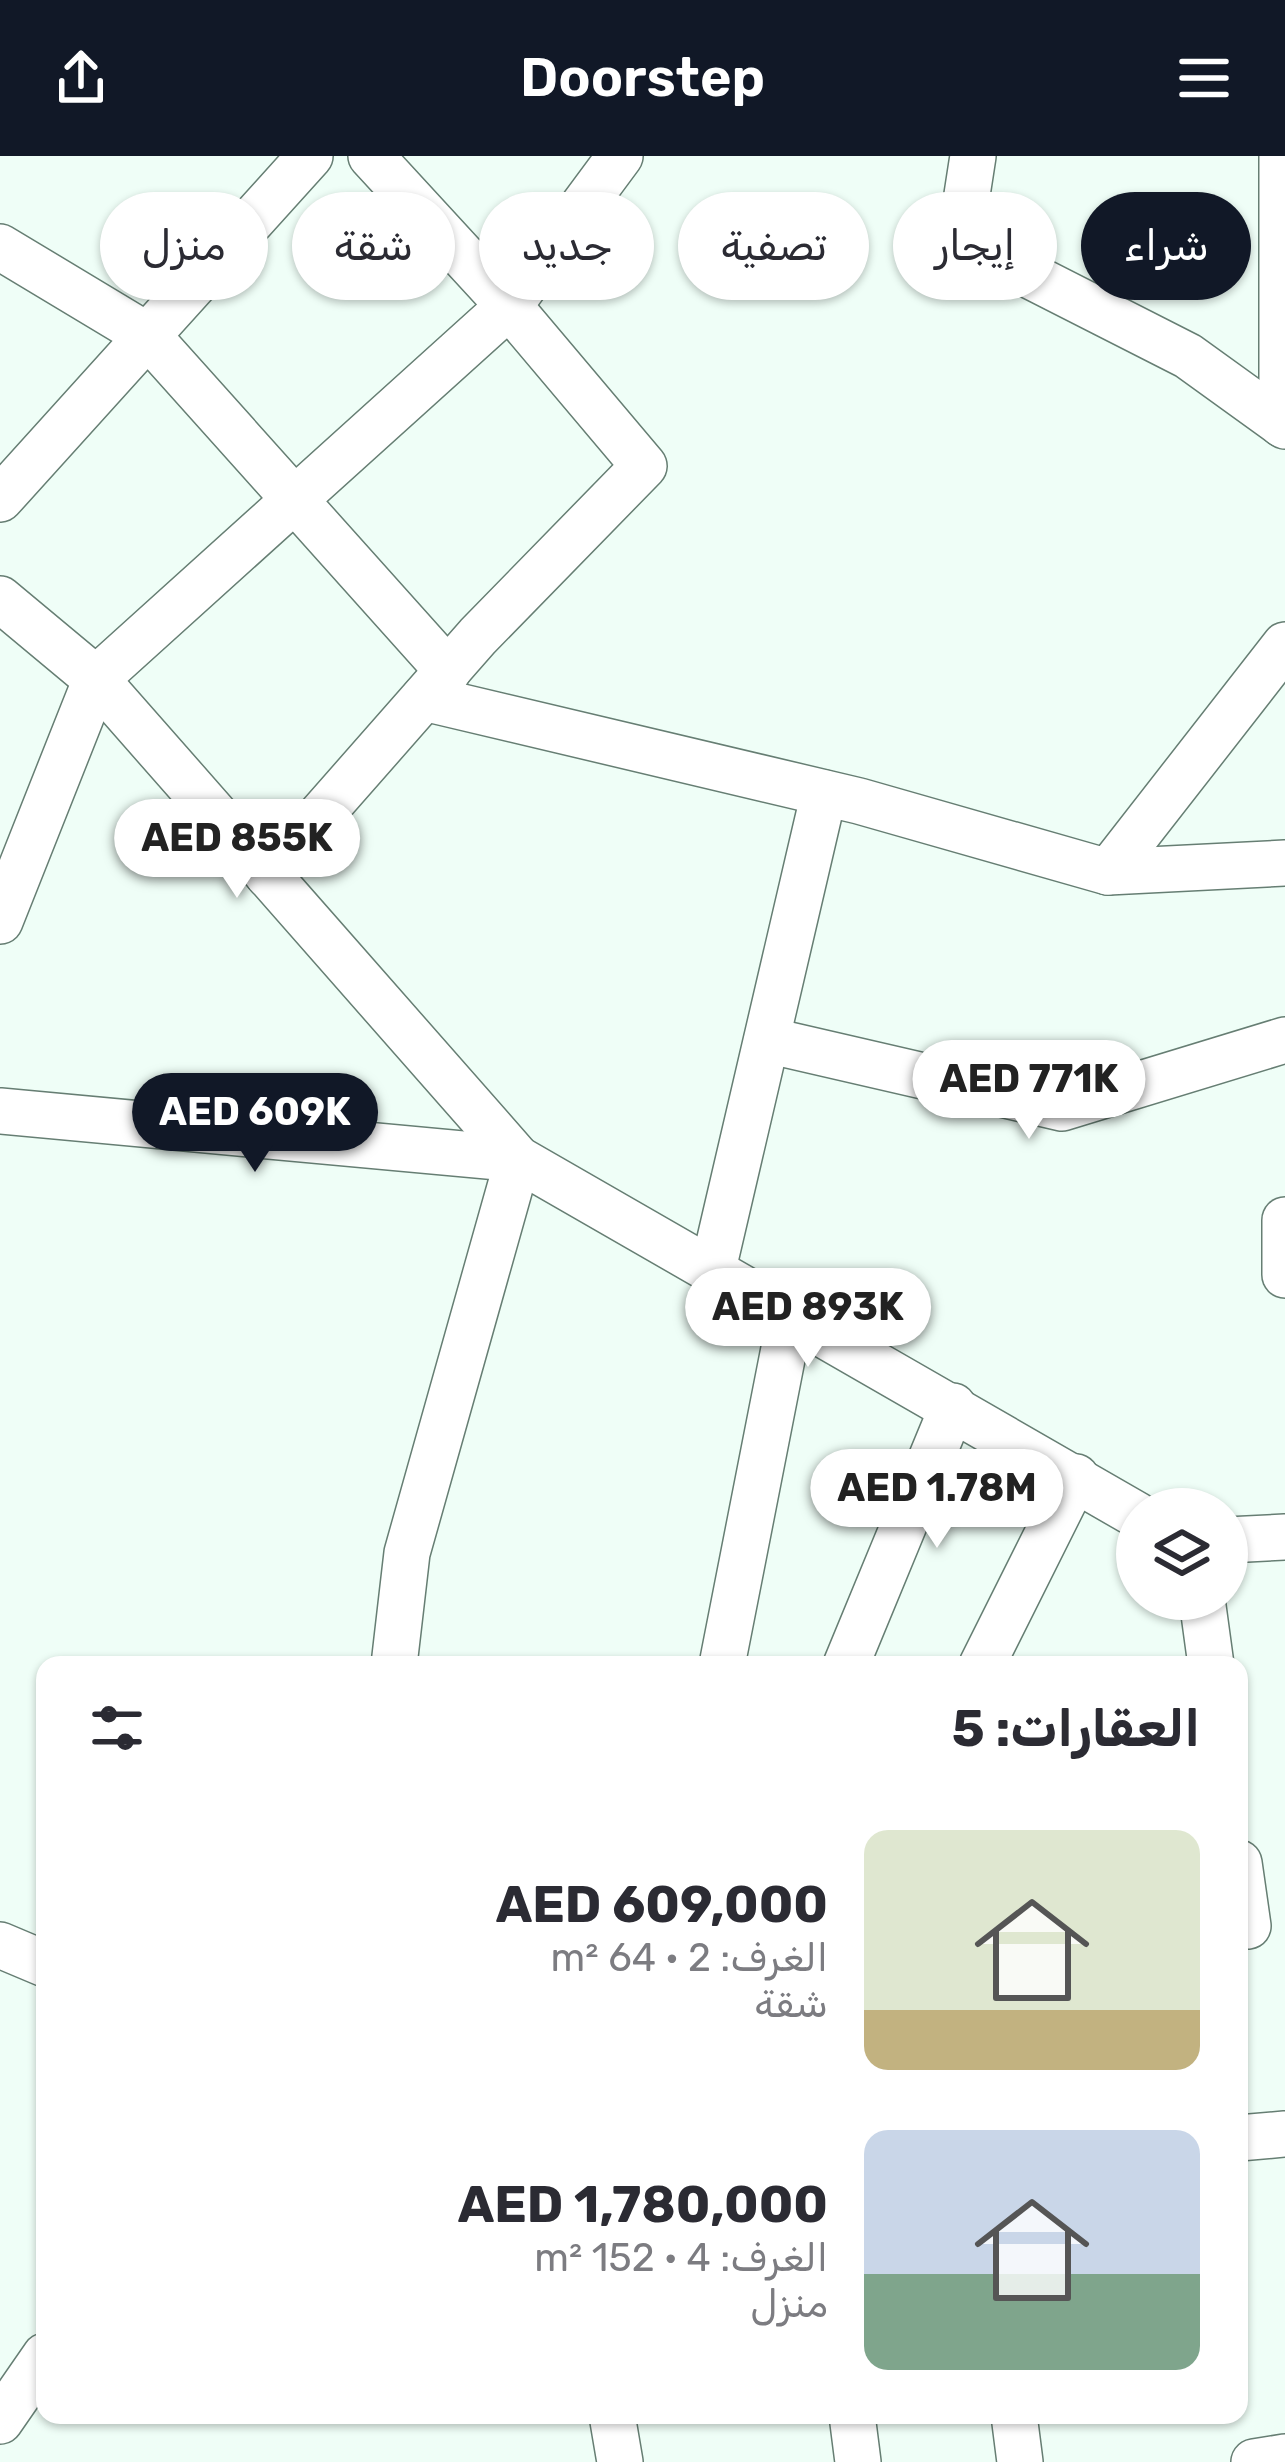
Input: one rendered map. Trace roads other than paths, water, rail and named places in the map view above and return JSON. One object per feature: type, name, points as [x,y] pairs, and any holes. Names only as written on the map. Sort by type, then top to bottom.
[{"type":"street","points":[[0,499],[310,156]]},
{"type":"street","points":[[268,874],[436,684],[644,466],[509,306],[371,156]]},
{"type":"street","points":[[0,921],[96,680],[509,306],[620,156]]},
{"type":"street","points":[[974,156],[961,239],[1188,356],[1284,425]]},
{"type":"street","points":[[1282,156],[1284,425]]},
{"type":"street","points":[[0,248],[148,335],[295,500],[436,684],[1108,872],[1285,863]]},
{"type":"street","points":[[0,599],[96,680],[518,1159],[1116,1502]]},
{"type":"street","points":[[1108,872],[1285,645]]},
{"type":"street","points":[[713,1269],[824,793]]},
{"type":"street","points":[[767,1040],[1062,1108],[1285,1040]]},
{"type":"street","points":[[0,1111],[518,1159]]},
{"type":"street","points":[[395,1656],[407,1553],[518,1159]]},
{"type":"street","points":[[1285,1220],[1285,1275]]},
{"type":"street","points":[[724,1656],[791,1313]]},
{"type":"street","points":[[850,1656],[953,1406]]},
{"type":"street","points":[[986,1656],[1076,1477]]},
{"type":"street","points":[[1248,1539],[1285,1537]]},
{"type":"street","points":[[1205,1620],[1210,1656]]},
{"type":"street","points":[[1248,1894],[1257,1925]]},
{"type":"street","points":[[0,1945],[36,1960]]},
{"type":"street","points":[[1248,2137],[1285,2134]]},
{"type":"street","points":[[0,2421],[36,2369]]},
{"type":"street","points":[[614,2424],[620,2462]]},
{"type":"street","points":[[853,2424],[858,2462]]},
{"type":"street","points":[[1015,2424],[1020,2462]]},
{"type":"street","points":[[1254,2462],[1285,2457]]}]
